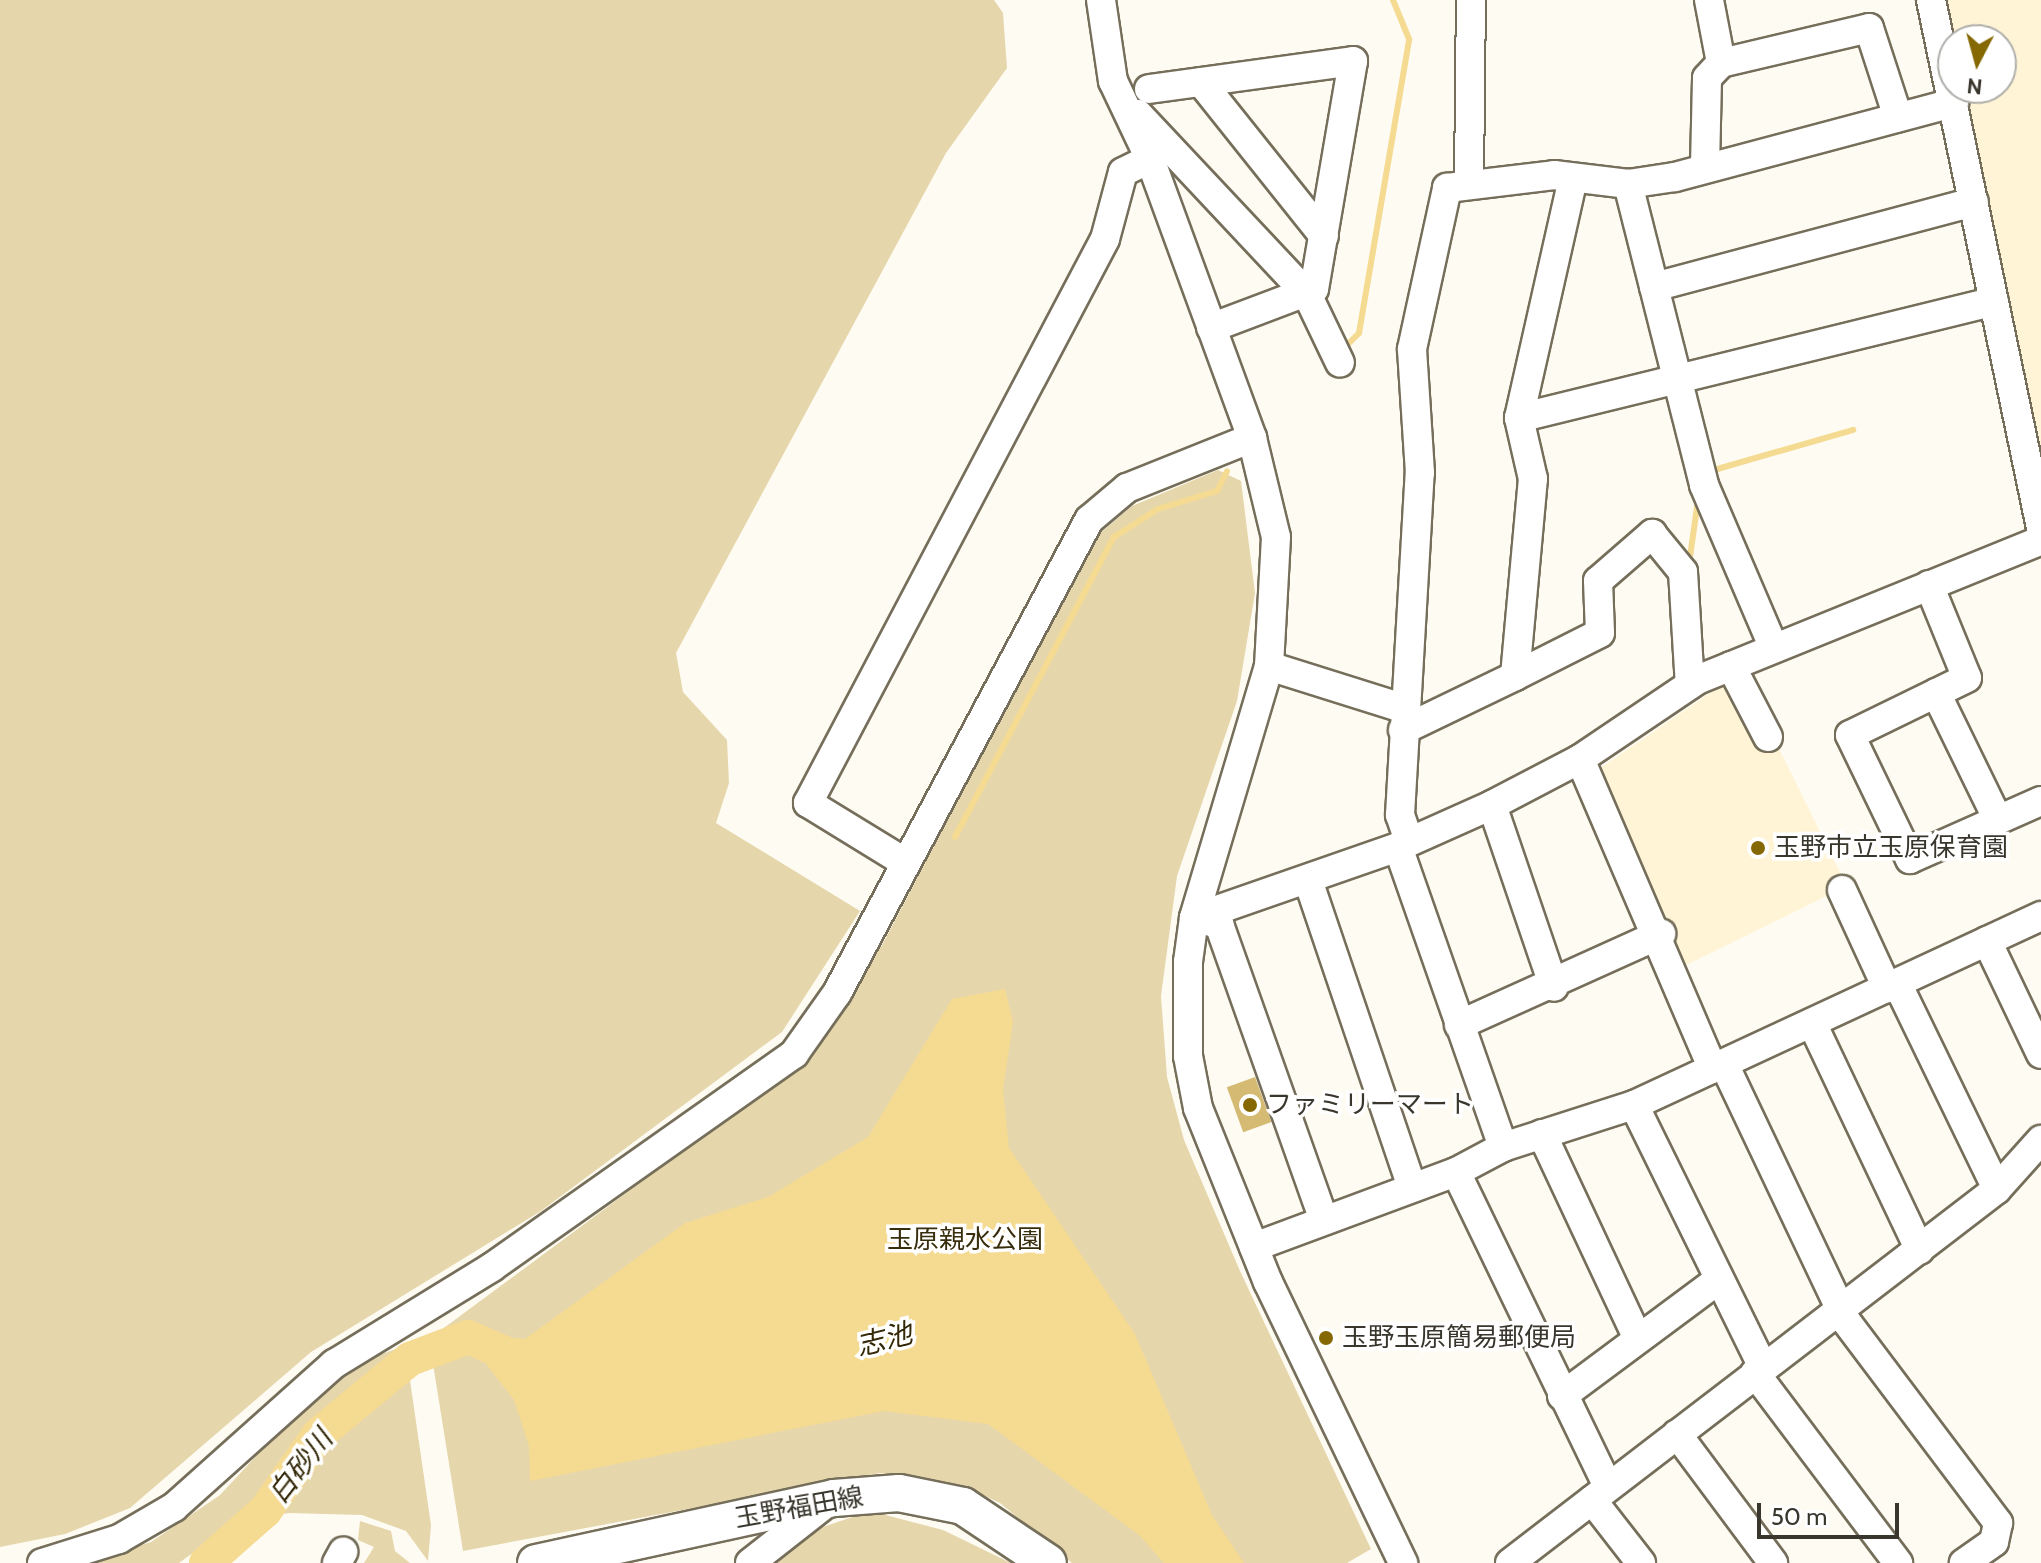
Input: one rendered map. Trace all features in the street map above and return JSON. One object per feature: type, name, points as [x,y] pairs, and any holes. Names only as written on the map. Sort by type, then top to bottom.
[{"type":"main road","name":"玉野福田線","points":[[536,1563],[619,1555],[834,1498],[899,1493],[963,1506],[1048,1563]]},
{"type":"street","points":[[1101,0],[1105,53],[1120,95],[1150,159],[1252,438],[1276,537],[1269,666],[1194,918],[1188,1056],[1215,1161],[1403,1563]]},
{"type":"street","points":[[1469,183],[1471,0]]},
{"type":"street","points":[[1709,0],[1721,63]]},
{"type":"street","points":[[1931,0],[1937,27]]},
{"type":"street","points":[[1705,167],[1707,78],[1721,63],[1869,28],[1898,117]]},
{"type":"street","points":[[1149,89],[1353,61],[1314,289],[1211,328]]},
{"type":"street","points":[[1201,82],[1324,236]]},
{"type":"street","points":[[1120,95],[1307,294],[1340,363]]},
{"type":"street","points":[[1503,1147],[1402,850],[1400,815],[1404,719],[1420,473],[1412,383],[1415,318],[1447,188],[1469,183],[1573,179],[1628,184],[1950,104]]},
{"type":"street","points":[[1954,104],[2041,528]]},
{"type":"street","points":[[906,863],[808,803],[1105,239],[1123,172],[1150,159]]},
{"type":"street","points":[[1515,676],[1533,479],[1519,418],[1573,179]]},
{"type":"street","points":[[1628,184],[1704,485],[1774,648]]},
{"type":"street","points":[[1654,287],[1974,202]]},
{"type":"street","points":[[1519,418],[1678,384],[1994,301]]},
{"type":"street","points":[[42,1563],[119,1539],[174,1507],[334,1364],[492,1267],[778,1067],[822,1019],[1089,520],[1127,488],[1252,438]]},
{"type":"street","points":[[1269,666],[1404,719],[1515,676],[1600,633],[1598,581],[1652,534],[1683,572],[1690,685]]},
{"type":"street","points":[[1194,918],[1310,886],[1494,812],[1583,766],[1690,685],[2041,540]]},
{"type":"street","points":[[1929,585],[1967,678],[1850,735],[1910,859],[2041,801]]},
{"type":"street","points":[[1731,666],[1768,737]]},
{"type":"street","points":[[1936,693],[1998,820]]},
{"type":"street","points":[[1583,766],[1719,1067],[1846,1308],[1846,1321],[1998,1523],[1994,1542],[1964,1563]]},
{"type":"street","points":[[1494,812],[1554,987]]},
{"type":"street","points":[[1310,886],[1412,1187]]},
{"type":"street","points":[[1842,890],[1997,1189]]},
{"type":"street","points":[[1254,1247],[1323,1217],[1456,1172],[1503,1147],[1634,1105],[2041,916]]},
{"type":"street","points":[[1194,918],[1219,924],[1323,1217]]},
{"type":"street","points":[[1459,1025],[1554,987],[1661,934]]},
{"type":"street","points":[[1987,941],[2041,1054]]},
{"type":"street","points":[[1812,1023],[1920,1250]]},
{"type":"street","points":[[1634,1105],[1759,1370],[1898,1563]]},
{"type":"street","points":[[1542,1134],[1638,1339]]},
{"type":"street","points":[[1511,1563],[1599,1492],[1846,1308],[1997,1189],[2041,1140]]},
{"type":"street","points":[[1456,1172],[1562,1396],[1599,1492],[1641,1563]]},
{"type":"street","points":[[1562,1396],[1718,1280]]},
{"type":"street","points":[[1677,1434],[1773,1563]]},
{"type":"street","points":[[750,1563],[834,1498]]},
{"type":"shaded area","points":[[1942,0],[2041,0],[2041,464],[1964,104],[2017,104],[2017,24],[1949,24]]},
{"type":"shaded area","points":[[1741,672],[1847,886],[1680,968],[1593,773]]},
{"type":"green space","points":[[0,0],[994,0],[1003,13],[1007,68],[946,153],[676,653],[683,692],[727,740],[729,783],[716,823],[860,911],[782,1032],[541,1211],[311,1352],[130,1508],[65,1534],[0,1547]]},
{"type":"green space","name":"玉原親水公園","points":[[1218,470],[1241,481],[1255,593],[1237,701],[1177,876],[1161,996],[1167,1077],[1184,1140],[1240,1271],[1371,1549],[1347,1563],[1072,1563],[1000,1503],[962,1485],[880,1473],[463,1551],[429,1339],[802,1063],[834,1023],[874,944],[881,947],[1098,535],[1132,506]]},
{"type":"green space","points":[[405,1346],[431,1525],[428,1561],[406,1531],[362,1515],[290,1513],[239,1519],[179,1563],[85,1563],[151,1542],[220,1495],[296,1413],[370,1358]]},
{"type":"green space","points":[[870,1511],[943,1530],[1011,1563],[766,1563],[808,1532]]},
{"type":"green space","points":[[360,1521],[391,1531],[395,1551],[410,1563],[364,1563],[374,1547],[358,1540]]},
{"type":"water","name":"志池","points":[[1005,989],[1013,1022],[1003,1089],[1009,1148],[1135,1334],[1212,1515],[1244,1563],[1164,1563],[1139,1535],[988,1424],[884,1411],[530,1481],[529,1446],[514,1400],[462,1333],[525,1339],[685,1223],[768,1197],[868,1137],[952,999]]},
{"type":"building","points":[[1255,1077],[1271,1122],[1243,1132],[1227,1087]]},
{"type":"waterway","points":[[1346,346],[1359,333],[1409,39],[1393,0]]},
{"type":"waterway","points":[[1714,470],[1853,430]]},
{"type":"waterway","points":[[955,837],[1114,537],[1158,509],[1217,491],[1227,471]]},
{"type":"waterway","points":[[1689,564],[1698,500]]},
{"type":"waterway","name":"白砂川","points":[[206,1563],[265,1511],[319,1434],[410,1359],[468,1337],[507,1354]]},
{"type":"place","name":"玉野市立玉原保育園","points":[[1758,848]]},
{"type":"place","name":"ファミリーマート","points":[[1250,1105]]},
{"type":"place","name":"玉野玉原簡易郵便局","points":[[1326,1338]]}]
